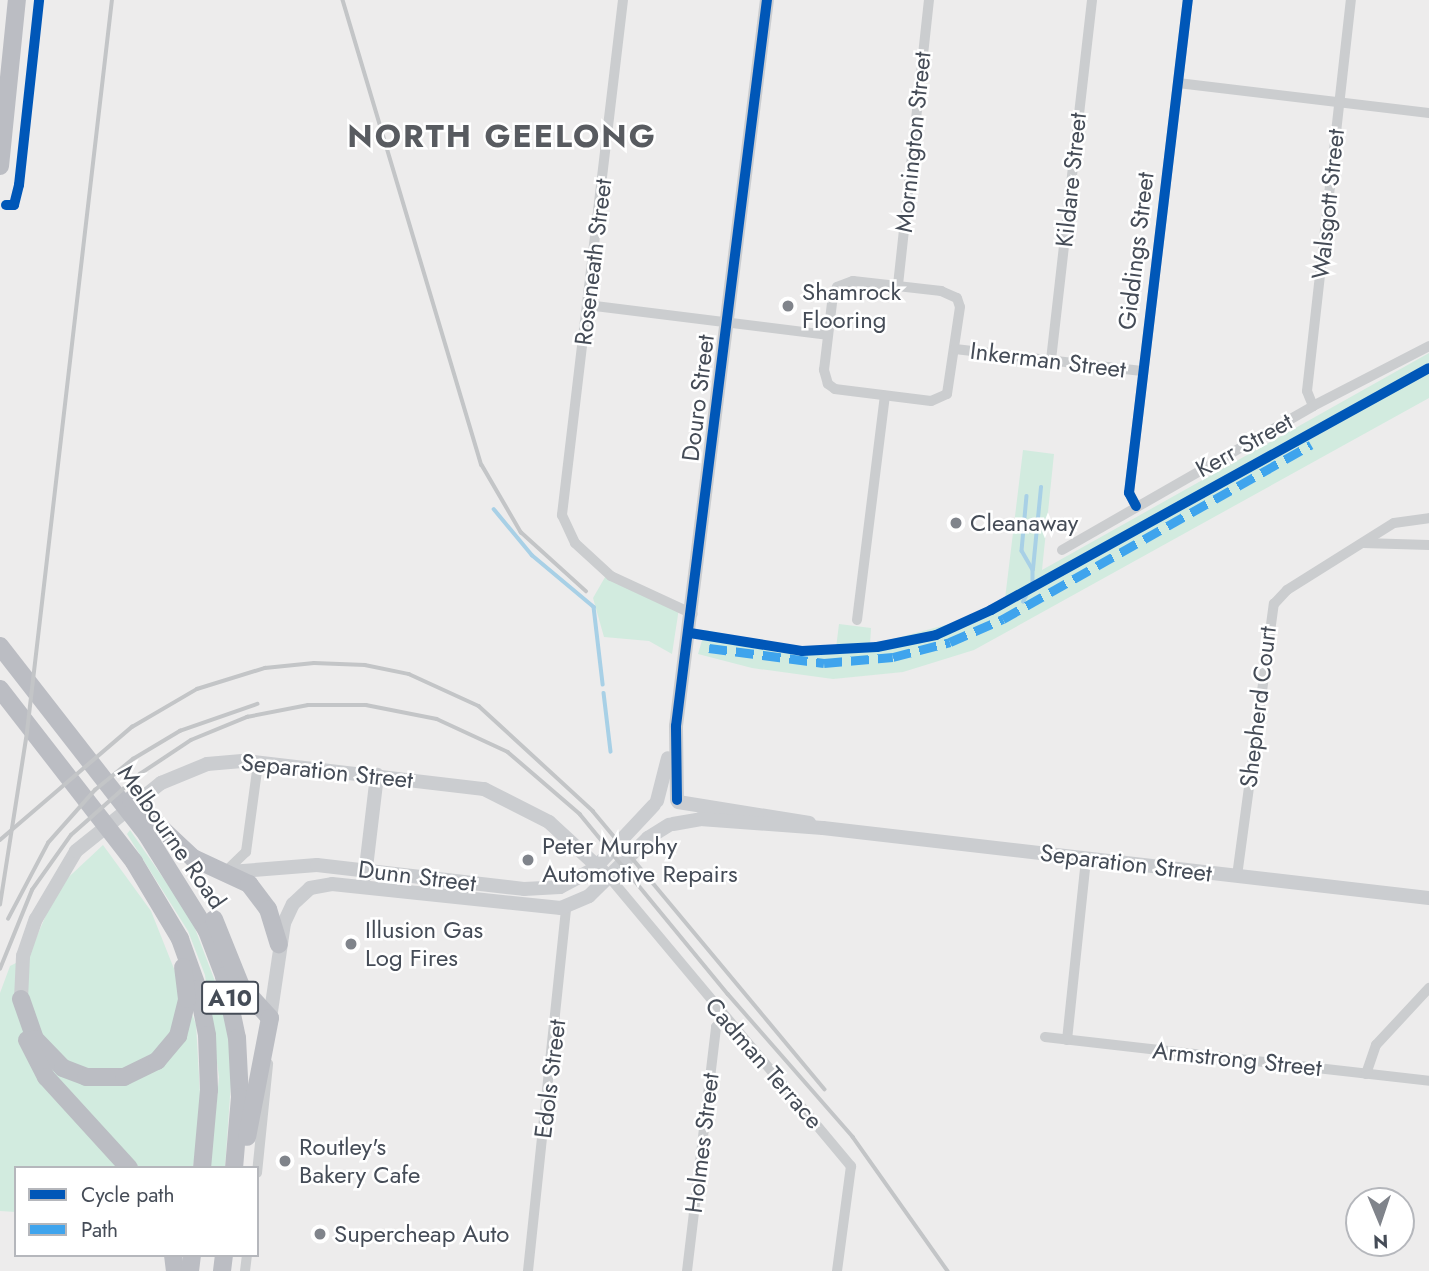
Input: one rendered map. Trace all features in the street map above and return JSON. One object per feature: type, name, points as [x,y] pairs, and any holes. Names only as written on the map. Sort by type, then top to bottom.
[{"type":"highway","points":[[0,166],[17,0]]},
{"type":"highway","points":[[0,646],[79,749],[143,820],[193,858],[227,871],[261,896],[279,944]]},
{"type":"highway","name":"Melbourne Road","points":[[0,689],[117,840],[170,918],[198,989],[207,1035],[209,1090],[202,1166]]},
{"type":"highway","points":[[0,703],[43,744]]},
{"type":"highway","name":"Melbourne Road","points":[[143,820],[154,846],[207,931],[230,998],[239,1077],[236,1166]]},
{"type":"highway","points":[[154,846],[201,896],[241,986],[270,1018],[236,1166]]},
{"type":"highway","points":[[21,999],[35,1040],[63,1068],[100,1079],[124,1077],[148,1068],[172,1045],[186,1013],[185,976],[170,918]]},
{"type":"highway","points":[[21,999],[23,1030],[39,1067],[127,1166]]},
{"type":"main road","name":"Douro Street","points":[[655,803],[676,726],[693,614],[767,0]]},
{"type":"main road","name":"Douro Street","points":[[676,726],[678,801]]},
{"type":"main road","name":"Separation Street","points":[[21,999],[23,956],[36,919],[58,875],[87,839],[150,790],[189,770],[221,761],[377,775],[484,789],[549,822],[599,865]]},
{"type":"main road","points":[[363,888],[377,775]]},
{"type":"main road","points":[[566,907],[610,878],[599,865],[655,803],[664,797],[678,801],[681,813],[671,824],[654,818],[655,803]]},
{"type":"main road","name":"Separation Street","points":[[678,801],[796,819],[823,828]]},
{"type":"main road","name":"Separation Street","points":[[610,878],[648,838],[671,824],[700,819],[823,828],[1429,898]]},
{"type":"main road","name":"Dunn Street","points":[[227,871],[308,865],[366,869],[524,889],[560,887],[599,865]]},
{"type":"main road","name":"Dunn Street","points":[[270,1018],[279,944],[288,912],[304,891],[324,884],[528,908],[566,907]]},
{"type":"main road","name":"Edols Street","points":[[560,887],[566,907]]},
{"type":"street","name":"Roseneath Street","points":[[623,0],[564,524],[575,543],[617,580],[693,614]]},
{"type":"street","name":"Mornington Street","points":[[898,285],[929,0]]},
{"type":"street","name":"Kildare Street","points":[[1051,359],[1092,0]]},
{"type":"street","name":"Giddings Street","points":[[1136,506],[1129,492],[1188,0]]},
{"type":"street","name":"Walsgott Street","points":[[1313,406],[1307,391],[1351,0]]},
{"type":"street","points":[[1178,83],[1429,113]]},
{"type":"street","points":[[853,281],[898,285],[949,293],[957,298],[950,385],[940,399],[885,396],[835,389],[828,384],[824,370],[827,335],[837,287],[853,281]]},
{"type":"street","points":[[587,305],[827,335]]},
{"type":"street","name":"Kerr Street","points":[[1062,550],[1313,406],[1429,346]]},
{"type":"street","name":"Inkerman Street","points":[[955,349],[1142,371]]},
{"type":"street","points":[[857,620],[885,396]]},
{"type":"street","name":"Shepherd Court","points":[[1237,876],[1270,612],[1287,590],[1400,520],[1429,518]]},
{"type":"street","points":[[1362,543],[1429,545]]},
{"type":"street","points":[[227,871],[240,861],[248,845],[258,763]]},
{"type":"street","points":[[1067,1040],[1086,859]]},
{"type":"street","name":"Cadman Terrace","points":[[610,878],[850,1166],[837,1271]]},
{"type":"street","name":"Edols Street","points":[[528,1271],[566,907]]},
{"type":"street","points":[[1366,1074],[1376,1045],[1429,988]]},
{"type":"street","points":[[258,1166],[270,1018]]},
{"type":"street","name":"Holmes Street","points":[[687,1271],[716,1027],[725,1018]]},
{"type":"street","name":"Armstrong Street","points":[[1045,1037],[1429,1081]]},
{"type":"green space","points":[[1429,353],[1429,398],[974,650],[903,672],[833,679],[752,668],[698,654],[705,630],[771,645],[836,648],[839,624],[871,628],[870,645],[957,622],[1005,599],[1023,450],[1054,454],[1042,570]]},
{"type":"green space","points":[[608,572],[679,608],[672,654],[649,641],[604,637],[593,598]]},
{"type":"green space","points":[[130,830],[191,918],[224,1005],[232,1068],[225,1166],[210,1166],[219,1077],[205,975],[188,931],[127,834]]},
{"type":"green space","points":[[103,845],[151,911],[196,1024],[201,1111],[193,1166],[14,1166],[14,1212],[0,1211],[0,993],[10,966],[28,957],[58,887]]},
{"type":"waterway","points":[[1033,569],[1041,487]]},
{"type":"waterway","points":[[1027,496],[1022,551],[1033,570],[1033,582]]},
{"type":"waterway","points":[[494,509],[532,555],[594,607],[603,684]]},
{"type":"waterway","points":[[1023,602],[1029,590]]},
{"type":"waterway","points":[[604,693],[611,752]]},
{"type":"railway","points":[[0,905],[27,732],[112,0]]},
{"type":"railway","points":[[343,0],[482,465],[521,532],[586,591]]},
{"type":"railway","points":[[0,840],[132,727],[197,689],[265,668],[314,663],[365,665],[409,674],[479,706],[593,811],[825,1089]]},
{"type":"railway","points":[[8,919],[48,843],[95,790],[133,759],[180,731],[257,704]]},
{"type":"railway","points":[[0,969],[32,890],[71,835],[140,774],[191,740],[247,717],[308,705],[366,705],[437,719],[508,752],[580,814],[728,994],[853,1137],[948,1271]]},
{"type":"marked path","points":[[709,648],[824,663],[893,657],[950,642],[1003,619],[1311,445]]},
{"type":"cycle path","points":[[6,205],[14,205],[19,185],[39,0]]},
{"type":"cycle path","points":[[677,800],[676,726],[767,0]]},
{"type":"cycle path","points":[[1136,506],[1129,493],[1188,0]]},
{"type":"cycle path","points":[[690,633],[802,651],[877,647],[936,635],[991,610],[1429,368]]},
{"type":"place","name":"Shamrock Flooring","points":[[788,306]]},
{"type":"place","name":"Cleanaway","points":[[956,523]]},
{"type":"place","name":"Peter Murphy Automotive Repairs","points":[[528,860]]},
{"type":"place","name":"Illusion Gas Log Fires","points":[[351,944]]},
{"type":"place","name":"Routley's Bakery Cafe","points":[[285,1161]]},
{"type":"place","name":"Supercheap Auto","points":[[320,1234]]},
{"type":"district","name":"NORTH GEELONG","points":[[502,136]]}]
